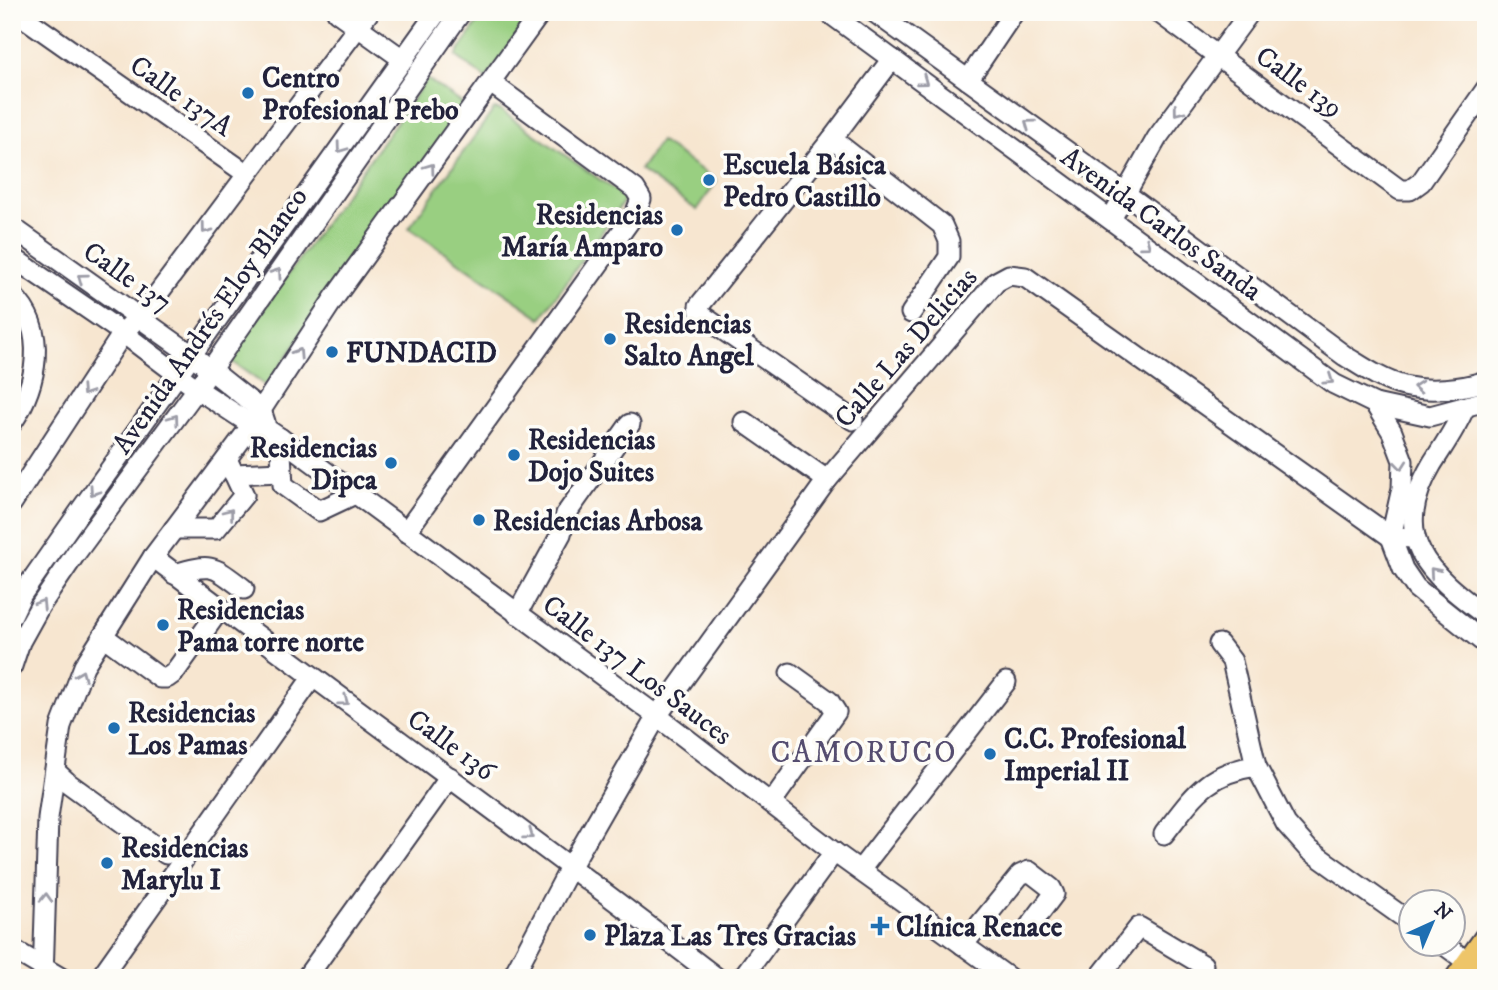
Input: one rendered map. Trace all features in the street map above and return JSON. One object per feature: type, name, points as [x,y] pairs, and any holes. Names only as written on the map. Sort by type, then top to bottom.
[{"type":"main road","points":[[1463,970],[1486,939]]},
{"type":"street","name":"Calle 137A","points":[[16,12],[247,174]]},
{"type":"street","points":[[337,12],[363,20],[404,60]]},
{"type":"street","name":"Avenida Andrés Eloy Blanco","points":[[12,614],[22,594],[437,12]]},
{"type":"street","name":"Avenida Andrés Eloy Blanco","points":[[12,666],[20,642],[40,606],[197,389],[461,12]]},
{"type":"street","points":[[43,972],[48,818],[61,726],[84,666],[153,557],[174,529],[265,426],[335,298],[541,12]]},
{"type":"street","name":"Avenida Carlos Sanda","points":[[828,12],[1334,384],[1375,404],[1430,415],[1465,407],[1483,385]]},
{"type":"street","name":"Avenida Carlos Sanda","points":[[874,12],[1345,356],[1382,378],[1404,386],[1483,385]]},
{"type":"street","points":[[968,80],[1014,12]]},
{"type":"street","name":"Calle 139","points":[[1158,12],[1400,190],[1410,190],[1421,182],[1486,89]]},
{"type":"street","points":[[1111,219],[1157,138],[1250,12]]},
{"type":"street","points":[[12,503],[123,333],[151,303],[363,20]]},
{"type":"street","points":[[853,420],[700,314],[699,306],[892,59]]},
{"type":"street","points":[[406,532],[636,212],[641,199],[635,189],[491,83]]},
{"type":"street","points":[[832,139],[942,225],[949,241],[949,257],[911,313]]},
{"type":"street","name":"Calle 137","points":[[12,227],[210,369],[265,426]]},
{"type":"street","points":[[12,257],[123,333],[197,389],[265,426],[282,472],[282,485],[319,511],[355,494]]},
{"type":"street","name":"Calle Las Delicias","points":[[512,978],[571,866],[657,716],[827,480],[996,282],[1009,275],[1025,277],[1391,537]]},
{"type":"street","points":[[12,295],[30,320],[36,344],[33,377],[23,407],[12,423]]},
{"type":"street","points":[[1375,404],[1392,432],[1403,461],[1402,488],[1391,537],[1403,569],[1416,588],[1486,644]]},
{"type":"street","points":[[1465,407],[1421,488],[1414,514],[1414,538],[1424,560],[1448,587],[1486,616]]},
{"type":"street","points":[[744,422],[827,480]]},
{"type":"street","points":[[517,614],[561,534],[566,514],[630,424]]},
{"type":"street","name":"Calle 137 Los Sauces","points":[[265,426],[657,716],[1000,975]]},
{"type":"street","points":[[230,466],[282,472]]},
{"type":"street","points":[[174,529],[217,529],[244,494],[230,466]]},
{"type":"street","points":[[1391,537],[1414,538]]},
{"type":"street","name":"Calle 136","points":[[153,557],[312,678],[571,866],[717,978]]},
{"type":"street","points":[[174,574],[206,566],[219,570],[244,589]]},
{"type":"street","points":[[103,636],[160,678],[167,678],[174,673],[220,609]]},
{"type":"street","points":[[1219,644],[1232,661],[1256,765],[1286,824],[1309,850],[1396,912]]},
{"type":"street","points":[[771,803],[836,712],[829,701],[790,673]]},
{"type":"street","points":[[100,978],[312,678]]},
{"type":"street","points":[[860,870],[1006,682]]},
{"type":"street","points":[[1164,834],[1205,786],[1219,775],[1256,765]]},
{"type":"street","points":[[55,771],[166,854]]},
{"type":"street","points":[[306,978],[450,777]]},
{"type":"street","points":[[742,978],[834,852]]},
{"type":"street","points":[[963,945],[1020,875],[1029,872],[1051,888],[1054,894],[1029,927]]},
{"type":"street","points":[[1099,978],[1139,927],[1203,965]]},
{"type":"street","points":[[12,949],[43,972],[61,978]]},
{"type":"green space","points":[[484,12],[533,12],[486,79],[456,56]]},
{"type":"green space","points":[[427,79],[466,106],[266,386],[228,359]]},
{"type":"green space","points":[[494,109],[500,110],[622,195],[624,201],[541,318],[409,228]]},
{"type":"green space","points":[[660,141],[717,181],[697,210],[640,170]]},
{"type":"place","name":"Centro Profesional Prebo","points":[[248,93]]},
{"type":"place","name":"Escuela Básica Pedro Castillo","points":[[709,180]]},
{"type":"place","name":"Residencias María Amparo","points":[[677,230]]},
{"type":"place","name":"Residencias Salto Angel","points":[[610,339]]},
{"type":"place","name":"FUNDACID","points":[[332,352]]},
{"type":"place","name":"Residencias Dojo Suites","points":[[514,455]]},
{"type":"place","name":"Residencias Dipca","points":[[391,463]]},
{"type":"place","name":"Residencias Arbosa","points":[[479,520]]},
{"type":"place","name":"Residencias Pama torre norte","points":[[163,625]]},
{"type":"place","name":"Residencias Los Pamas","points":[[114,728]]},
{"type":"place","name":"C.C. Profesional Imperial II","points":[[990,754]]},
{"type":"place","name":"Residencias Marylu I","points":[[107,863]]},
{"type":"place","name":"Clínica Renace","points":[[880,926]]},
{"type":"place","name":"Plaza Las Tres Gracias","points":[[590,935]]},
{"type":"district","name":"CAMORUCO","points":[[864,752]]}]
